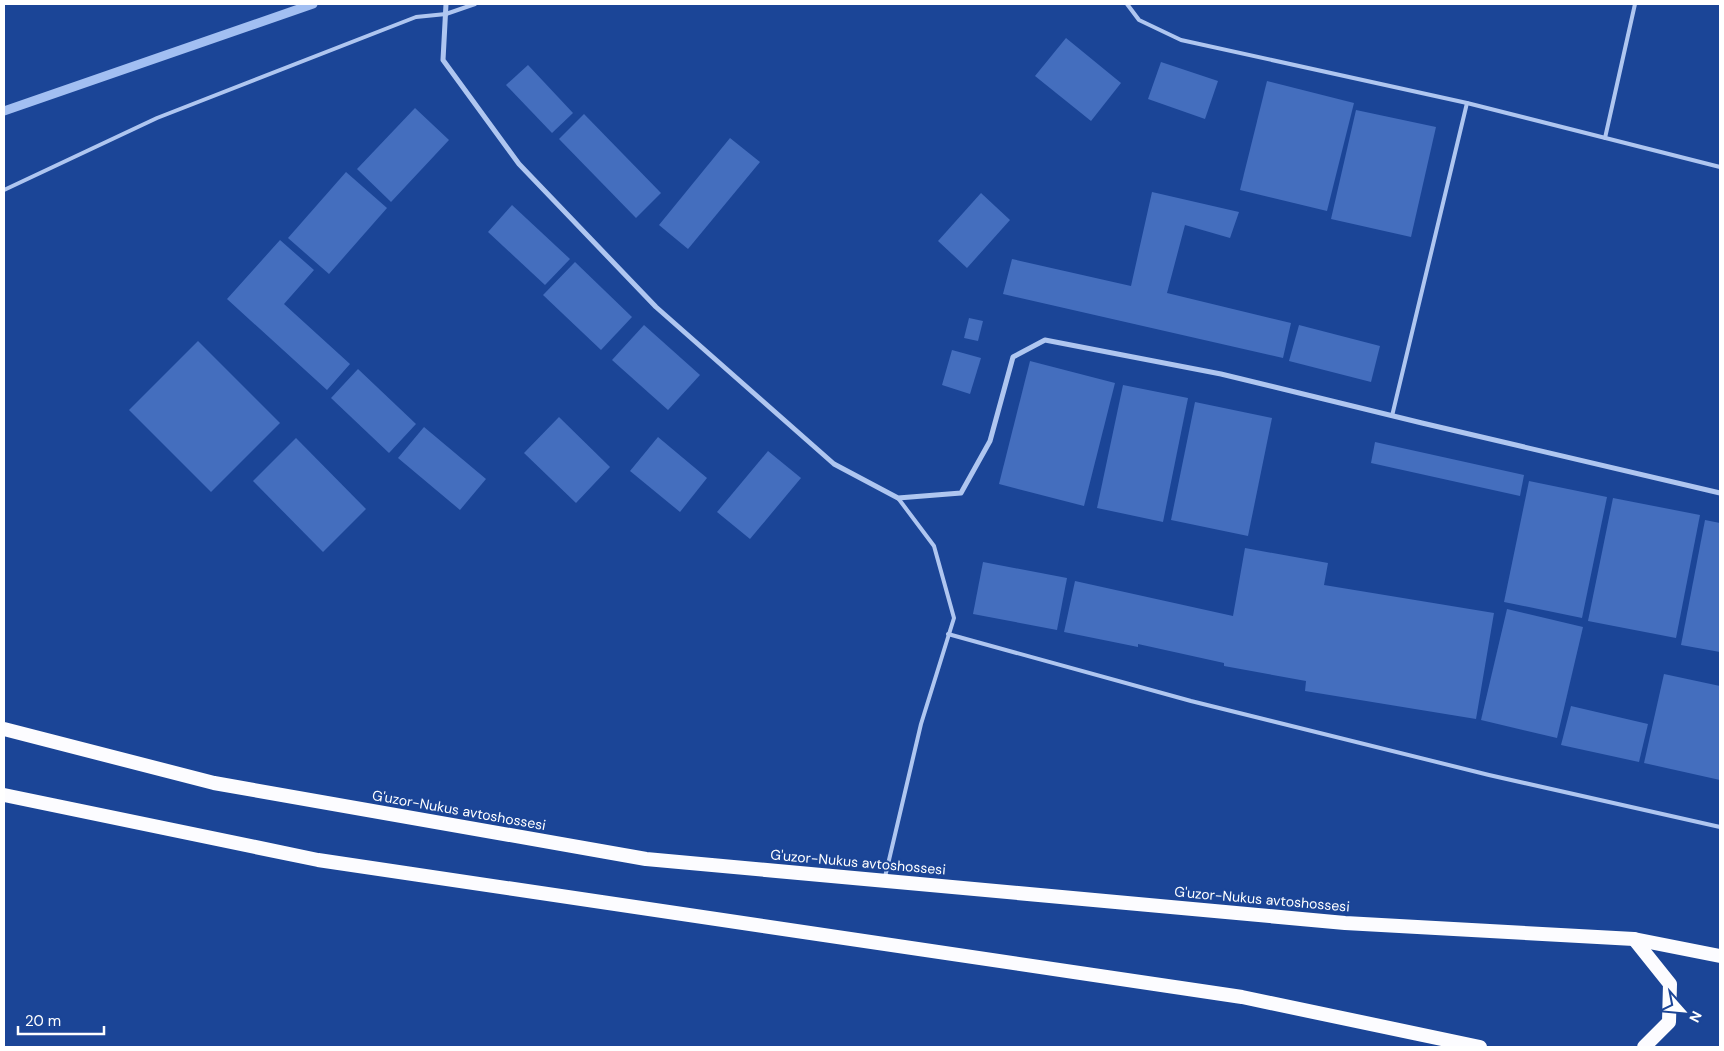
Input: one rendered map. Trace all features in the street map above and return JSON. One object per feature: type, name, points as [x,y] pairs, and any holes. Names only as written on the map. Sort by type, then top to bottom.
[{"type":"highway","name":"G'uzor-Nukus avtoshossesi","points":[[4,729],[214,783],[646,859],[1345,923],[1634,938],[1720,956]]},
{"type":"highway","points":[[4,795],[318,860],[1242,996],[1480,1047]]},
{"type":"highway","points":[[1634,938],[1670,984],[1669,1022],[1644,1047]]},
{"type":"street","points":[[446,4],[443,60],[519,164],[656,307],[827,458],[834,464],[898,498],[961,493],[990,441],[1014,357],[1045,340],[1221,374],[1720,493]]},
{"type":"lane","points":[[4,190],[157,118],[416,17],[446,14],[475,4]]},
{"type":"lane","points":[[1127,4],[1139,20],[1181,40],[1466,103],[1720,167]]},
{"type":"lane","points":[[1605,138],[1635,4]]},
{"type":"lane","points":[[1392,416],[1466,103]]},
{"type":"lane","points":[[884,881],[921,724],[954,618],[934,546],[898,498]]},
{"type":"lane","points":[[948,634],[1191,701],[1489,775],[1720,828]]},
{"type":"building","points":[[1066,38],[1121,83],[1091,121],[1035,76]]},
{"type":"building","points":[[1161,62],[1218,81],[1205,119],[1148,99]]},
{"type":"building","points":[[528,65],[573,113],[552,133],[506,85]]},
{"type":"building","points":[[1267,81],[1354,103],[1327,211],[1240,190]]},
{"type":"building","points":[[415,108],[449,140],[391,202],[357,169]]},
{"type":"building","points":[[1356,110],[1436,127],[1411,237],[1331,219]]},
{"type":"building","points":[[584,114],[661,193],[636,218],[559,139]]},
{"type":"building","points":[[730,138],[760,162],[688,249],[659,225]]},
{"type":"building","points":[[346,172],[387,208],[329,274],[288,238]]},
{"type":"building","points":[[1152,192],[1239,212],[1230,238],[1185,225],[1167,293],[1291,323],[1283,358],[1003,294],[1012,259],[1131,286]]},
{"type":"building","points":[[981,193],[1010,220],[967,268],[938,241]]},
{"type":"building","points":[[512,205],[570,259],[545,285],[488,232]]},
{"type":"building","points":[[280,240],[314,270],[284,304],[350,364],[327,390],[227,299]]},
{"type":"building","points":[[575,262],[632,317],[601,350],[543,295]]},
{"type":"building","points":[[969,318],[983,321],[978,341],[964,338]]},
{"type":"building","points":[[644,325],[700,375],[668,410],[612,360]]},
{"type":"building","points":[[1299,325],[1380,346],[1371,382],[1289,361]]},
{"type":"building","points":[[198,341],[280,423],[211,492],[129,410]]},
{"type":"building","points":[[952,350],[981,358],[970,394],[942,385]]},
{"type":"building","points":[[1030,361],[1115,383],[1084,506],[999,484]]},
{"type":"building","points":[[358,369],[416,424],[389,453],[331,398]]},
{"type":"building","points":[[1123,385],[1188,398],[1163,522],[1097,508]]},
{"type":"building","points":[[1195,402],[1272,418],[1248,536],[1171,520]]},
{"type":"building","points":[[559,417],[610,467],[576,503],[524,453]]},
{"type":"building","points":[[424,427],[486,479],[460,510],[398,458]]},
{"type":"building","points":[[658,437],[707,478],[680,512],[630,471]]},
{"type":"building","points":[[296,438],[366,509],[323,552],[253,481]]},
{"type":"building","points":[[1375,442],[1524,475],[1520,496],[1371,463]]},
{"type":"building","points":[[768,451],[801,478],[750,539],[717,512]]},
{"type":"building","points":[[1529,481],[1607,497],[1582,618],[1504,602]]},
{"type":"building","points":[[1613,498],[1700,515],[1676,638],[1588,621]]},
{"type":"building","points":[[1705,520],[1720,523],[1720,652],[1681,645]]},
{"type":"building","points":[[1245,548],[1328,563],[1324,585],[1494,613],[1476,719],[1305,691],[1306,681],[1224,666],[1224,663],[1138,644],[1138,647],[1064,632],[1075,581],[1233,616]]},
{"type":"building","points":[[983,562],[1067,578],[1057,630],[973,614]]},
{"type":"building","points":[[1507,609],[1583,627],[1557,738],[1481,720]]},
{"type":"building","points":[[1664,674],[1720,686],[1720,780],[1644,763]]},
{"type":"building","points":[[1571,706],[1648,724],[1639,762],[1561,745]]},
{"type":"waterway","points":[[4,111],[313,4]]}]
